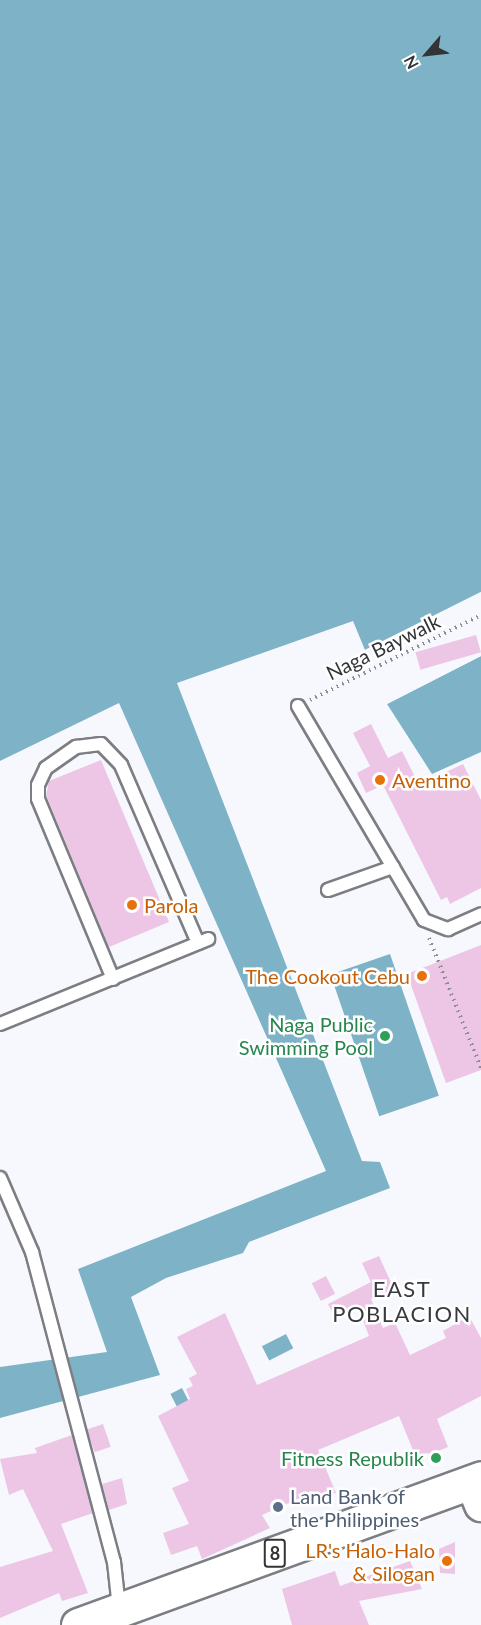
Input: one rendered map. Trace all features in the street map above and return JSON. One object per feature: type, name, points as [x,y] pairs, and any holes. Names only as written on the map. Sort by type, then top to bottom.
[{"type":"highway","name":"8","points":[[78,1625],[478,1488]]},
{"type":"lane","points":[[298,706],[424,920],[448,929],[481,914]]},
{"type":"lane","points":[[0,1024],[113,979],[203,941],[121,765],[101,744],[76,747],[46,768],[38,785],[38,799],[113,979]]},
{"type":"lane","points":[[328,890],[393,867]]},
{"type":"lane","points":[[0,1178],[32,1252],[70,1404],[114,1562],[119,1610]]},
{"type":"path","name":"Naga Baywalk","points":[[298,706],[481,615]]},
{"type":"path","points":[[424,920],[481,1068]]},
{"type":"water","points":[[0,0],[481,0],[481,592],[365,650],[353,621],[177,683],[362,1161],[380,1162],[390,1188],[249,1242],[243,1253],[166,1278],[131,1297],[160,1375],[0,1418],[0,1367],[107,1352],[78,1269],[326,1171],[119,703],[0,761]]},
{"type":"water","points":[[481,656],[481,752],[432,774],[387,704]]},
{"type":"water","name":"Naga Public Swimming Pool","points":[[390,954],[439,1096],[379,1116],[330,975]]},
{"type":"water","points":[[286,1334],[293,1348],[269,1361],[262,1346]]},
{"type":"water","points":[[182,1388],[198,1419],[186,1425],[170,1394]]},
{"type":"pier","points":[[481,592],[481,595],[367,653],[365,650]]},
{"type":"pier","points":[[481,653],[481,656],[387,704],[386,701]]},
{"type":"building","points":[[476,635],[481,652],[420,670],[415,652]]},
{"type":"building","points":[[371,724],[388,758],[402,751],[419,785],[463,764],[481,800],[481,888],[450,904],[447,897],[441,900],[383,785],[366,793],[357,773],[370,766],[353,733]]},
{"type":"building","points":[[101,760],[169,922],[109,947],[46,795],[49,781]]},
{"type":"building","points":[[481,945],[481,1070],[446,1083],[407,974]]},
{"type":"building","points":[[379,1256],[394,1289],[371,1299],[383,1328],[395,1323],[410,1355],[446,1338],[443,1331],[469,1316],[481,1338],[481,1396],[437,1419],[448,1447],[417,1460],[399,1416],[318,1450],[336,1493],[312,1502],[309,1494],[262,1515],[270,1528],[202,1559],[197,1546],[171,1555],[163,1533],[189,1524],[172,1488],[189,1481],[158,1416],[190,1399],[186,1389],[193,1386],[189,1378],[197,1374],[177,1337],[225,1313],[257,1385],[369,1336],[357,1305],[334,1316],[328,1304],[371,1282],[362,1263]]},
{"type":"building","points":[[326,1276],[335,1294],[321,1301],[312,1283]]},
{"type":"building","points":[[103,1424],[111,1447],[95,1452],[87,1430]]},
{"type":"building","points":[[72,1435],[93,1513],[61,1524],[88,1593],[62,1601],[59,1593],[0,1618],[0,1567],[53,1551],[23,1489],[9,1495],[0,1459],[37,1453],[35,1448]]},
{"type":"building","points":[[122,1478],[127,1504],[109,1510],[102,1484]]},
{"type":"building","name":"LR's Halo-Halo & Silogan","points":[[455,1542],[455,1574],[440,1573],[439,1549]]},
{"type":"building","points":[[410,1561],[422,1589],[359,1601],[369,1625],[292,1625],[282,1589],[335,1571],[340,1586]]},
{"type":"place","name":"Aventino","points":[[380,780]]},
{"type":"place","name":"Parola","points":[[132,905]]},
{"type":"place","name":"The Cookout Cebu","points":[[422,976]]},
{"type":"place","name":"Naga Public Swimming Pool","points":[[385,1036]]},
{"type":"place","name":"Fitness Republik","points":[[436,1458]]},
{"type":"place","name":"Land Bank of the Philippines","points":[[278,1507]]},
{"type":"place","name":"LR's Halo-Halo & Silogan","points":[[447,1561]]},
{"type":"district","name":"EAST POBLACION","points":[[402,1300]]}]
